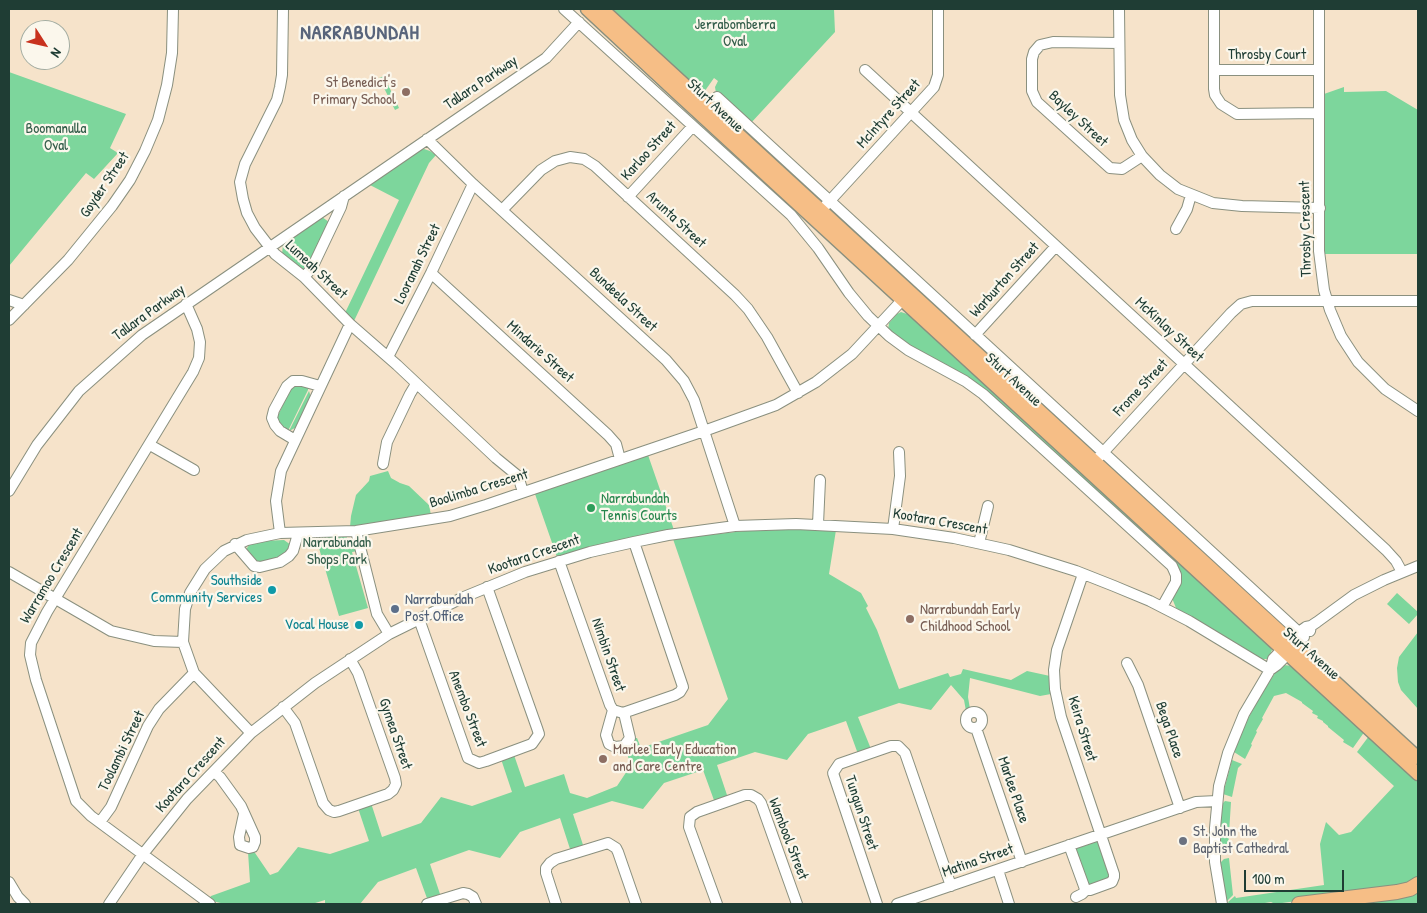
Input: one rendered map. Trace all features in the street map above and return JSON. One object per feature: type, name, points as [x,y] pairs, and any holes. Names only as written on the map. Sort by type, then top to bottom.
[{"type":"highway","points":[[1299,904],[1396,892],[1418,884]]},
{"type":"main road","name":"Sturt Avenue","points":[[593,10],[822,210],[906,296],[1095,461],[1418,758]]},
{"type":"main road","name":"Sturt Avenue","points":[[1293,643],[1418,774]]},
{"type":"street","name":"Goyder Street","points":[[9,320],[68,260],[112,206],[130,180],[158,120],[167,85],[172,53],[173,9]]},
{"type":"street","name":"Lumeah Street","points":[[283,9],[282,75],[277,100],[245,164],[240,182],[246,213],[275,254],[304,277],[350,324],[518,476],[523,492]]},
{"type":"street","name":"Sturt Avenue","points":[[564,9],[790,215],[818,248],[849,293],[879,326],[908,350],[984,394],[1172,566],[1176,575],[1176,582],[1162,607]]},
{"type":"street","name":"McIntyre Street","points":[[822,210],[911,113],[936,81],[938,75],[938,9]]},
{"type":"street","points":[[1119,9],[1120,96],[1124,120],[1132,140],[1142,156],[1160,175],[1191,195],[1213,203],[1320,208]]},
{"type":"street","points":[[1214,9],[1215,95],[1221,104],[1240,114],[1319,113]]},
{"type":"street","name":"Throsby Crescent","points":[[1319,9],[1320,258],[1322,285],[1344,340],[1363,367],[1390,393],[1418,410]]},
{"type":"street","name":"Tallara Parkway","points":[[9,491],[36,445],[79,391],[142,335],[426,138],[546,58],[579,22]]},
{"type":"street","name":"Bayley Street","points":[[1119,43],[1054,42],[1040,45],[1034,52],[1032,59],[1032,92],[1037,102],[1110,168],[1122,169],[1142,156]]},
{"type":"street","name":"McKinlay Street","points":[[865,70],[1386,550],[1396,561],[1402,572]]},
{"type":"street","name":"Throsby Court","points":[[1215,70],[1319,70]]},
{"type":"street","name":"Sturt Avenue","points":[[717,98],[822,210],[975,335],[1095,461]]},
{"type":"street","name":"Karloo Street","points":[[628,197],[693,126]]},
{"type":"street","name":"Bundeela Street","points":[[426,138],[473,184],[666,360],[684,381],[694,400],[735,526]]},
{"type":"street","name":"Arunta Street","points":[[502,210],[541,170],[555,161],[570,157],[584,159],[735,295],[767,337],[798,393]]},
{"type":"street","name":"Looranah Street","points":[[388,357],[431,273],[473,184]]},
{"type":"street","points":[[1176,229],[1187,209],[1191,195]]},
{"type":"street","points":[[304,277],[312,268],[344,201],[344,196]]},
{"type":"street","points":[[320,212],[330,218],[333,224]]},
{"type":"street","name":"Warburton Street","points":[[975,335],[1056,246]]},
{"type":"street","name":"Mindarie Street","points":[[431,273],[608,435],[616,444],[620,459]]},
{"type":"street","name":"Boolimba Crescent","points":[[251,733],[194,673],[183,642],[185,609],[194,586],[204,569],[213,559],[236,544],[280,533],[356,531],[450,516],[776,405],[798,393],[846,359],[906,296]]},
{"type":"street","points":[[9,300],[24,305]]},
{"type":"street","name":"Frome Street","points":[[1095,461],[1241,304],[1252,301],[1418,301]]},
{"type":"street","name":"Warramoo Crescent","points":[[186,304],[200,342],[199,358],[193,372],[55,599],[31,642],[30,655],[32,667],[76,801],[100,822],[210,904]]},
{"type":"street","points":[[280,533],[276,501],[281,471],[350,324]]},
{"type":"street","points":[[295,440],[280,431],[275,425],[272,418],[274,410],[287,386],[293,381],[302,381],[320,386]]},
{"type":"street","points":[[383,464],[388,442],[416,384]]},
{"type":"street","points":[[150,445],[194,470]]},
{"type":"street","points":[[893,529],[900,476],[900,452]]},
{"type":"street","points":[[818,524],[820,480]]},
{"type":"street","points":[[979,543],[988,506]]},
{"type":"street","name":"Kootara Crescent","points":[[109,904],[143,854],[187,799],[251,733],[350,659],[389,634],[419,618],[525,572],[590,552],[668,535],[735,526],[818,524],[893,529],[979,543],[1008,550],[1083,574],[1162,607],[1211,633],[1270,670]]},
{"type":"street","points":[[356,531],[377,614],[389,634]]},
{"type":"street","points":[[236,544],[254,566],[260,567],[280,562],[290,556],[298,534]]},
{"type":"street","name":"Nimbin Street","points":[[559,562],[610,705],[613,710],[624,713],[675,695],[683,687],[634,542]]},
{"type":"street","points":[[1222,904],[1214,853],[1217,801],[1223,771],[1235,733],[1248,705],[1270,670],[1278,665],[1306,627],[1311,626],[1354,595],[1378,582],[1418,566]]},
{"type":"street","points":[[9,572],[111,631],[154,641],[183,642]]},
{"type":"street","name":"Keira Street","points":[[1083,574],[1059,644],[1055,663],[1054,683],[1060,714],[1101,834]]},
{"type":"street","name":"Anembo Street","points":[[419,618],[468,758],[479,763],[532,744],[539,734],[488,587]]},
{"type":"street","name":"Gymea Street","points":[[284,707],[295,723],[323,803],[329,810],[339,811],[393,790],[396,784],[395,778],[358,673],[350,659]]},
{"type":"street","name":"Bega Place","points":[[1127,663],[1138,685],[1180,808]]},
{"type":"street","name":"Toolambi Street","points":[[100,822],[111,807],[148,726],[159,709],[194,673]]},
{"type":"street","points":[[613,710],[606,735],[609,744],[616,747],[624,746],[630,738],[624,713]]},
{"type":"street","name":"Marlee Place","points":[[976,728],[1022,862]]},
{"type":"street","name":"Tungun Street","points":[[877,904],[833,773],[839,764],[891,746],[898,746],[905,753],[951,886]]},
{"type":"street","points":[[214,772],[236,797],[244,814]]},
{"type":"street","name":"Wambool Street","points":[[716,904],[689,827],[690,817],[697,812],[745,795],[751,795],[761,803],[797,904]]},
{"type":"street","name":"Matina Street","points":[[904,903],[1180,808],[1200,802],[1217,801]]},
{"type":"street","points":[[1076,897],[1086,890],[1110,883],[1114,877],[1101,834]]},
{"type":"street","points":[[556,904],[546,873],[546,868],[550,863],[556,859],[608,844],[616,848],[618,852],[636,904]]},
{"type":"street","points":[[1069,845],[1086,890]]},
{"type":"street","points":[[998,870],[1010,904]]},
{"type":"street","points":[[9,882],[18,897],[25,904]]},
{"type":"street","points":[[427,904],[463,893],[473,897],[476,904]]},
{"type":"green space","name":"Jerrabomberra Oval","points":[[608,9],[834,9],[835,32],[750,124],[716,93],[715,87],[718,81],[714,78],[702,95]]},
{"type":"green space","name":"Boomanulla Oval","points":[[9,72],[126,114],[110,148],[118,153],[94,179],[86,173],[9,266]]},
{"type":"green space","points":[[384,76],[399,108],[395,110],[379,78]]},
{"type":"green space","points":[[1344,87],[1344,92],[1386,91],[1418,110],[1418,254],[1324,254],[1324,94]]},
{"type":"green space","points":[[424,149],[436,155],[429,163],[354,321],[345,313],[399,200],[368,184],[419,150]]},
{"type":"green space","points":[[840,216],[1088,444],[1086,446],[838,218]]},
{"type":"green space","points":[[322,217],[329,222],[313,263],[301,270],[282,254],[283,245]]},
{"type":"green space","points":[[901,312],[916,319],[1265,640],[1272,650],[1268,659],[1261,659],[1176,608],[1172,598],[1180,579],[1002,406],[917,352],[888,330],[889,323]]},
{"type":"green space","points":[[296,385],[305,386],[308,390],[288,431],[282,429],[277,418],[289,391]]},
{"type":"green space","points":[[309,391],[311,397],[297,427],[289,431]]},
{"type":"green space","points":[[648,455],[674,530],[589,548],[557,557],[535,494]]},
{"type":"green space","points":[[1111,465],[1290,631],[1280,625],[1109,467]]},
{"type":"green space","points":[[388,471],[391,478],[409,486],[429,505],[431,515],[350,527],[356,495],[369,481],[370,476]]},
{"type":"green space","points":[[836,530],[829,574],[861,593],[868,606],[866,608],[877,630],[899,689],[948,673],[950,677],[961,674],[963,669],[1011,680],[1027,671],[1050,676],[1051,694],[1040,696],[970,678],[968,697],[970,709],[966,711],[964,700],[951,685],[931,710],[899,703],[858,717],[871,749],[858,754],[846,721],[808,734],[787,760],[755,752],[717,765],[728,798],[715,803],[703,770],[664,783],[643,809],[612,801],[573,814],[584,848],[571,852],[560,818],[520,832],[500,858],[469,850],[430,864],[441,897],[428,901],[416,868],[378,882],[360,904],[325,904],[325,900],[312,904],[225,904],[208,900],[211,896],[250,882],[248,852],[253,850],[270,875],[278,872],[298,847],[330,854],[369,841],[358,808],[371,803],[382,837],[421,823],[441,797],[472,806],[512,792],[501,759],[514,755],[525,787],[564,774],[570,793],[587,798],[617,786],[631,765],[626,751],[635,738],[637,738],[641,748],[708,725],[728,699],[673,539],[744,531]]},
{"type":"green space","name":"Narrabundah Shops Park","points":[[344,536],[354,542],[358,551],[352,552],[368,608],[339,616],[316,538]]},
{"type":"green space","points":[[284,540],[291,545],[287,555],[260,564],[247,552],[250,544]]},
{"type":"green space","points":[[1397,593],[1418,612],[1409,624],[1387,604]]},
{"type":"green space","points":[[1418,632],[1418,709],[1401,690],[1398,682],[1397,668],[1399,657]]},
{"type":"green space","points":[[1284,665],[1292,666],[1365,731],[1353,748],[1343,742],[1344,740],[1317,718],[1318,716],[1312,713],[1313,711],[1286,693],[1274,696],[1256,731],[1245,759],[1234,752],[1245,724],[1261,695],[1277,670]]},
{"type":"green space","points":[[1369,736],[1418,780],[1418,879],[1410,883],[1363,891],[1321,894],[1318,898],[1275,904],[1271,902],[1229,904],[1228,902],[1235,896],[1236,898],[1324,885],[1320,844],[1326,822],[1339,835],[1351,832],[1394,786],[1357,752]]},
{"type":"green space","points":[[1232,760],[1242,764],[1238,768],[1232,797],[1223,794]]},
{"type":"green space","points":[[1225,801],[1231,802],[1228,849],[1222,849],[1219,847],[1222,804]]},
{"type":"green space","points":[[1098,841],[1112,877],[1089,887],[1075,849]]},
{"type":"green space","points":[[1229,858],[1233,895],[1227,901],[1220,863],[1224,859]]},
{"type":"green space","points":[[1418,888],[1418,904],[1336,904]]},
{"type":"place","name":"St Benedict's Primary School","points":[[406,92]]},
{"type":"place","name":"Narrabundah Tennis Courts","points":[[591,508]]},
{"type":"place","name":"Southside Community Services","points":[[272,590]]},
{"type":"place","name":"Narrabundah Post Office","points":[[395,609]]},
{"type":"place","name":"Narrabundah Early Childhood School","points":[[910,619]]},
{"type":"place","name":"Vocal House","points":[[359,625]]},
{"type":"place","name":"Marlee Early Education and Care Centre","points":[[603,759]]},
{"type":"place","name":"St. John the Baptist Cathedral","points":[[1183,841]]},
{"type":"district","name":"NARRABUNDAH","points":[[360,34]]}]
